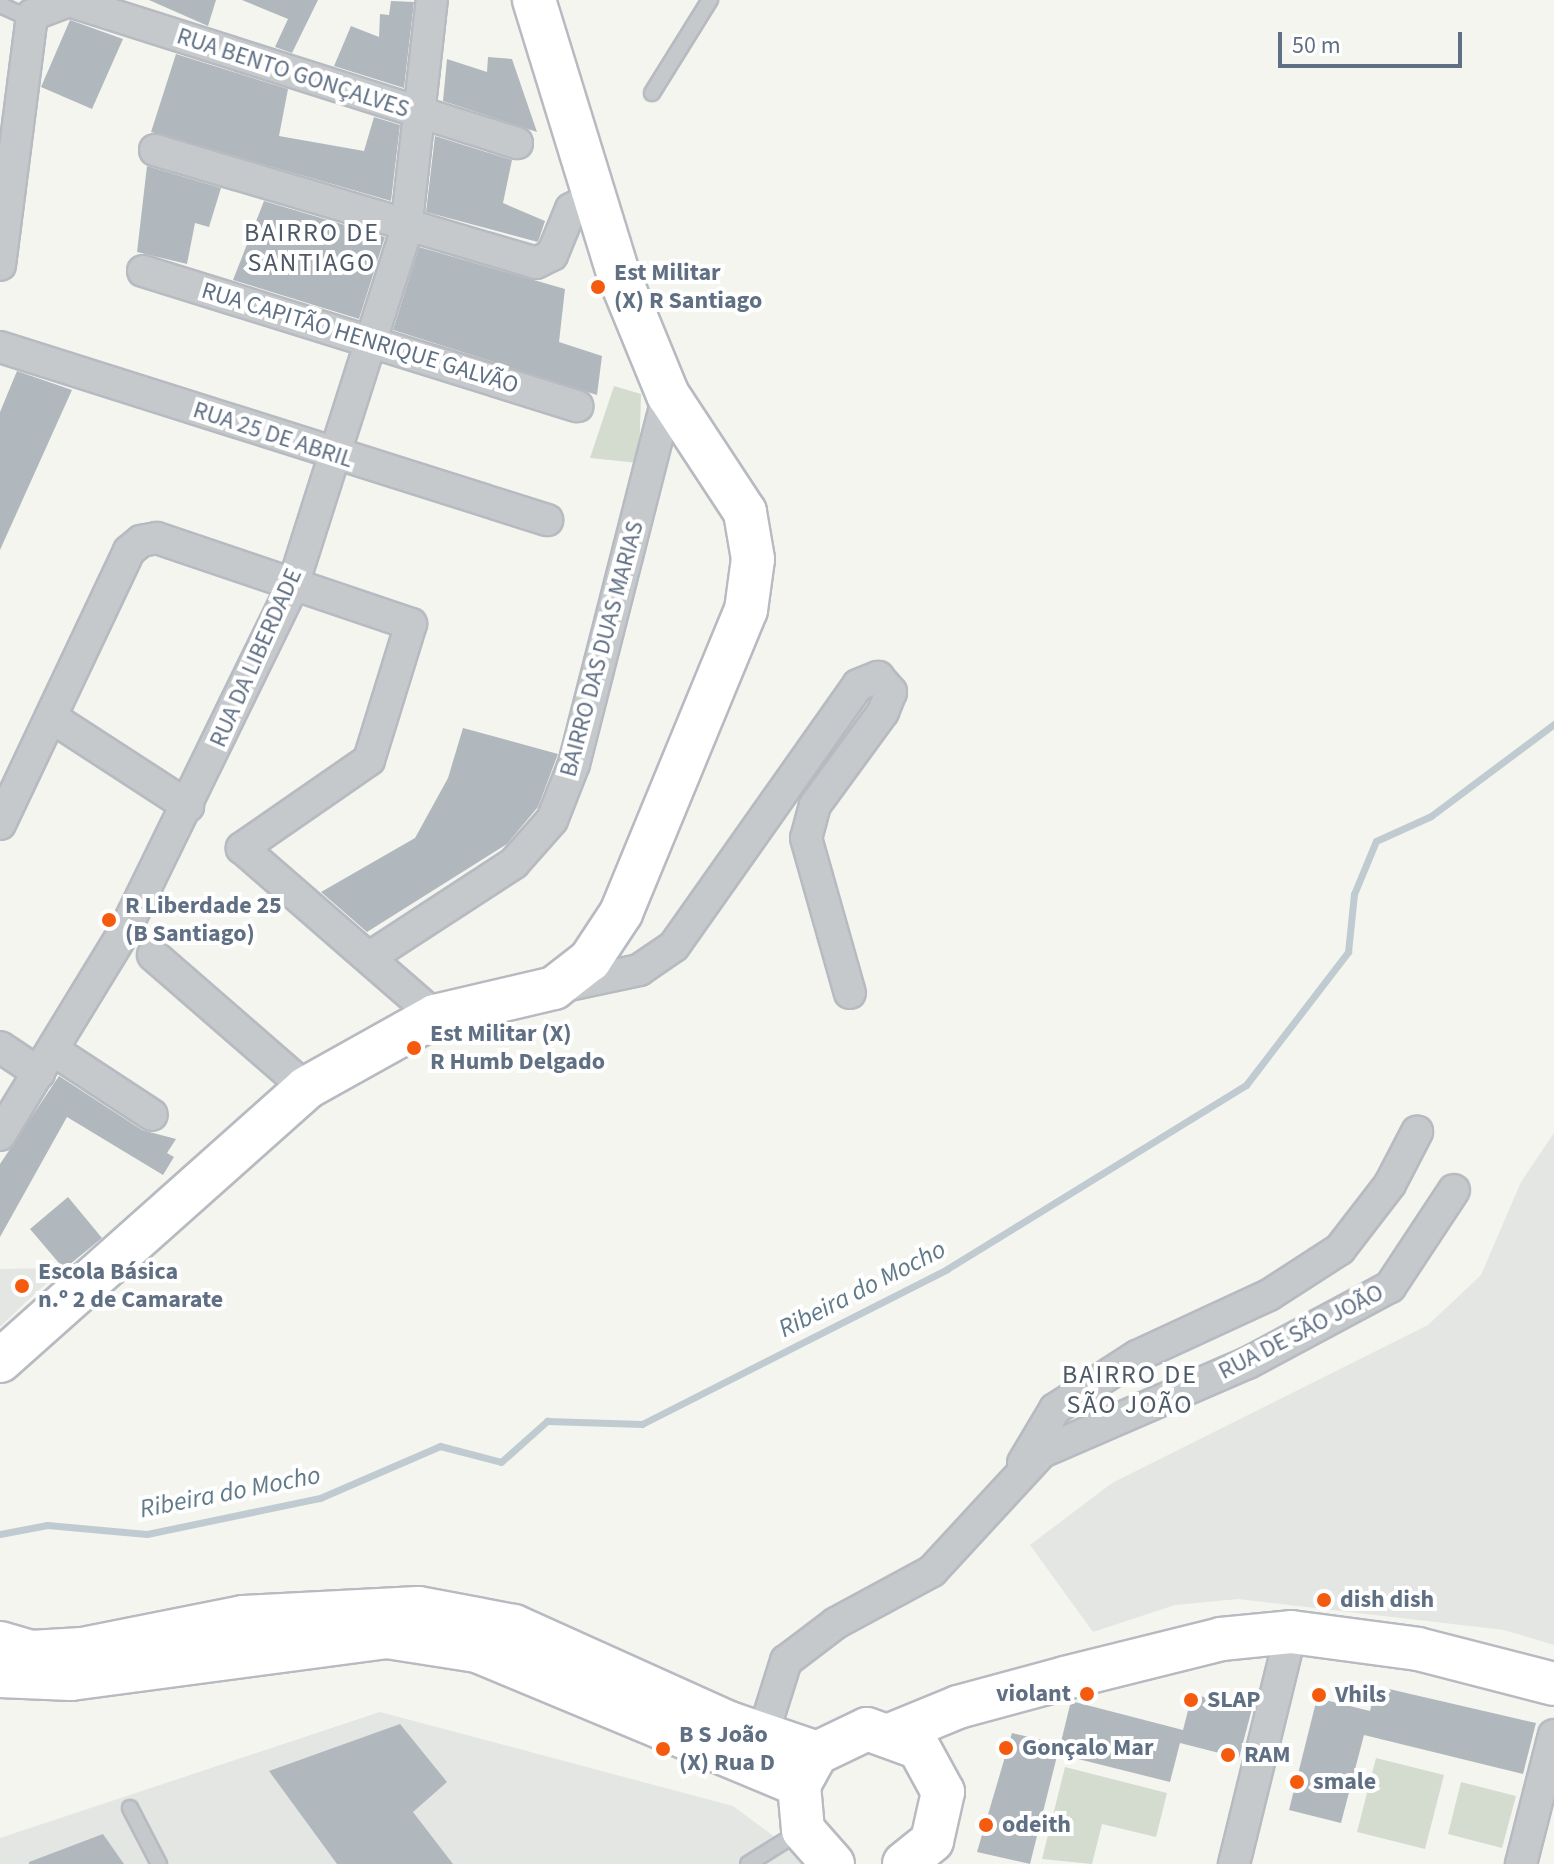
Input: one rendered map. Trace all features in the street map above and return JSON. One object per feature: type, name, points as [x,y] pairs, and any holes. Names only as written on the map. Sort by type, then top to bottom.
[{"type":"street","name":"RUA DA LIBERDADE","points":[[0,1135],[46,1062],[188,806],[293,585],[406,230],[423,114],[432,0]]},
{"type":"street","points":[[534,0],[593,197],[668,395],[745,512],[753,559],[746,610],[621,913],[590,960],[554,988]]},
{"type":"street","name":"RUA BENTO GONÇALVES","points":[[69,1],[517,143]]},
{"type":"street","points":[[0,265],[11,90],[31,19],[69,1]]},
{"type":"street","points":[[155,150],[406,230],[536,263],[552,255],[571,209],[593,197]]},
{"type":"street","name":"RUA CAPITÃO HENRIQUE GALVÃO","points":[[143,271],[577,406]]},
{"type":"street","name":"RUA 25 DE ABRIL","points":[[0,347],[547,520]]},
{"type":"street","name":"BAIRRO DAS DUAS MARIAS","points":[[370,957],[514,863],[552,820],[574,764],[668,395]]},
{"type":"street","points":[[0,824],[54,719],[129,551],[141,541],[157,538],[411,624],[369,760],[242,848],[435,1016]]},
{"type":"street","points":[[0,1361],[306,1088],[435,1016],[639,970],[674,946],[858,685],[878,677],[891,692],[883,712],[815,805],[806,838],[850,993]]},
{"type":"street","points":[[54,719],[188,806]]},
{"type":"street","points":[[153,955],[306,1088]]},
{"type":"street","points":[[0,1047],[46,1062],[152,1115]]},
{"type":"street","points":[[1012,1482],[1055,1409],[1137,1356],[1269,1295],[1340,1249],[1390,1184],[1417,1132]]},
{"type":"street","name":"RUA DE SÃO JOÃO","points":[[763,1734],[786,1661],[836,1623],[932,1571],[1042,1452],[1248,1363],[1390,1287],[1454,1190]]},
{"type":"street","points":[[0,1643],[31,1652],[82,1649],[244,1617],[418,1608],[514,1626],[763,1734],[808,1769]]},
{"type":"street","points":[[895,1733],[958,1707],[1221,1639],[1291,1632],[1418,1649],[1554,1684]]},
{"type":"street","points":[[1234,1864],[1291,1632]]},
{"type":"street","points":[[0,1676],[71,1679],[387,1637],[477,1651],[808,1769]]},
{"type":"street","points":[[929,1856],[942,1818],[939,1780],[943,1740],[958,1707]]},
{"type":"street","points":[[808,1769],[867,1729],[895,1733],[919,1748],[939,1780]]},
{"type":"street","points":[[1521,1864],[1554,1735]]},
{"type":"street","points":[[808,1769],[803,1830],[831,1864]]},
{"type":"lane","points":[[652,93],[710,0]]},
{"type":"lane","points":[[0,5],[31,19]]},
{"type":"lane","points":[[130,1808],[159,1864]]},
{"type":"lane","points":[[748,1864],[803,1830]]},
{"type":"shaded area","points":[[614,386],[641,394],[639,463],[590,458]]},
{"type":"shaded area","points":[[1554,1133],[1554,1645],[1504,1630],[1238,1599],[1175,1605],[1093,1632],[1030,1545],[1112,1483],[1428,1325],[1481,1275],[1521,1182]]},
{"type":"shaded area","name":"Escola Básica n.º 2 de Camarate","points":[[63,1268],[26,1302],[0,1327],[0,1269]]},
{"type":"shaded area","points":[[380,1712],[733,1806],[811,1864],[0,1864],[0,1838]]},
{"type":"shaded area","points":[[1376,1758],[1444,1775],[1425,1849],[1357,1832]]},
{"type":"shaded area","points":[[1065,1767],[1167,1793],[1156,1837],[1102,1824],[1092,1864],[1042,1859]]},
{"type":"shaded area","points":[[1461,1782],[1516,1796],[1502,1848],[1448,1834]]},
{"type":"building","points":[[149,0],[216,0],[208,26]]},
{"type":"building","points":[[242,0],[318,0],[292,53],[275,47],[288,19]]},
{"type":"building","points":[[391,1],[414,2],[404,88],[334,66],[351,26],[379,37],[380,14],[389,15]]},
{"type":"building","points":[[70,20],[123,39],[92,109],[41,87]]},
{"type":"building","points":[[176,54],[288,89],[279,136],[364,151],[374,117],[400,125],[391,201],[151,132]]},
{"type":"building","points":[[488,57],[512,59],[537,132],[443,101],[447,59],[487,72]]},
{"type":"building","points":[[435,136],[512,160],[503,203],[545,221],[538,242],[426,212]]},
{"type":"building","points":[[147,166],[221,188],[209,227],[195,223],[187,264],[137,252]]},
{"type":"building","points":[[264,201],[385,237],[359,319],[233,280]]},
{"type":"building","points":[[419,247],[565,289],[559,342],[602,356],[597,395],[393,330]]},
{"type":"building","points":[[17,371],[72,390],[0,550],[0,412]]},
{"type":"building","points":[[463,728],[558,754],[538,807],[507,844],[367,932],[321,892],[415,838],[448,778]]},
{"type":"building","points":[[59,1076],[142,1130],[176,1139],[167,1153],[174,1157],[163,1175],[67,1117],[0,1237],[0,1164]]},
{"type":"building","points":[[68,1197],[102,1238],[64,1269],[30,1229]]},
{"type":"building","points":[[1376,1686],[1536,1723],[1523,1774],[1364,1735],[1341,1823],[1289,1810],[1317,1698],[1370,1711]]},
{"type":"building","points":[[1192,1695],[1253,1705],[1239,1758],[1180,1743],[1170,1782],[1058,1754],[1071,1701],[1183,1730]]},
{"type":"building","points":[[400,1724],[447,1782],[413,1812],[453,1864],[337,1864],[269,1771]]},
{"type":"building","points":[[1012,1733],[1060,1744],[1030,1864],[977,1852]]},
{"type":"building","points":[[103,1834],[124,1864],[29,1864],[29,1862]]},
{"type":"waterway","name":"Ribeira do Mocho","points":[[0,1534],[47,1525],[147,1534],[320,1498],[440,1446],[501,1462],[547,1421],[642,1424],[947,1269],[1246,1085],[1348,952],[1354,894],[1376,841],[1431,816],[1554,724]]},
{"type":"place","name":"Est Militar (X) R Santiago","points":[[598,287]]},
{"type":"place","name":"R Liberdade 25 (B Santiago)","points":[[109,920]]},
{"type":"place","name":"Est Militar (X) R Humb Delgado","points":[[414,1048]]},
{"type":"place","name":"Escola Básica n.º 2 de Camarate","points":[[22,1286]]},
{"type":"place","name":"dish dish","points":[[1324,1600]]},
{"type":"place","name":"violant","points":[[1087,1694]]},
{"type":"place","name":"Vhils","points":[[1319,1695]]},
{"type":"place","name":"SLAP","points":[[1191,1700]]},
{"type":"place","name":"Gonçalo Mar","points":[[1006,1748]]},
{"type":"place","name":"B S João (X) Rua D","points":[[663,1749]]},
{"type":"place","name":"RAM","points":[[1228,1755]]},
{"type":"place","name":"smale","points":[[1297,1782]]},
{"type":"place","name":"odeith","points":[[986,1825]]},
{"type":"district","name":"BAIRRO DE SANTIAGO","points":[[312,248]]},
{"type":"district","name":"BAIRRO DE SÃO JOÃO","points":[[1130,1390]]}]
